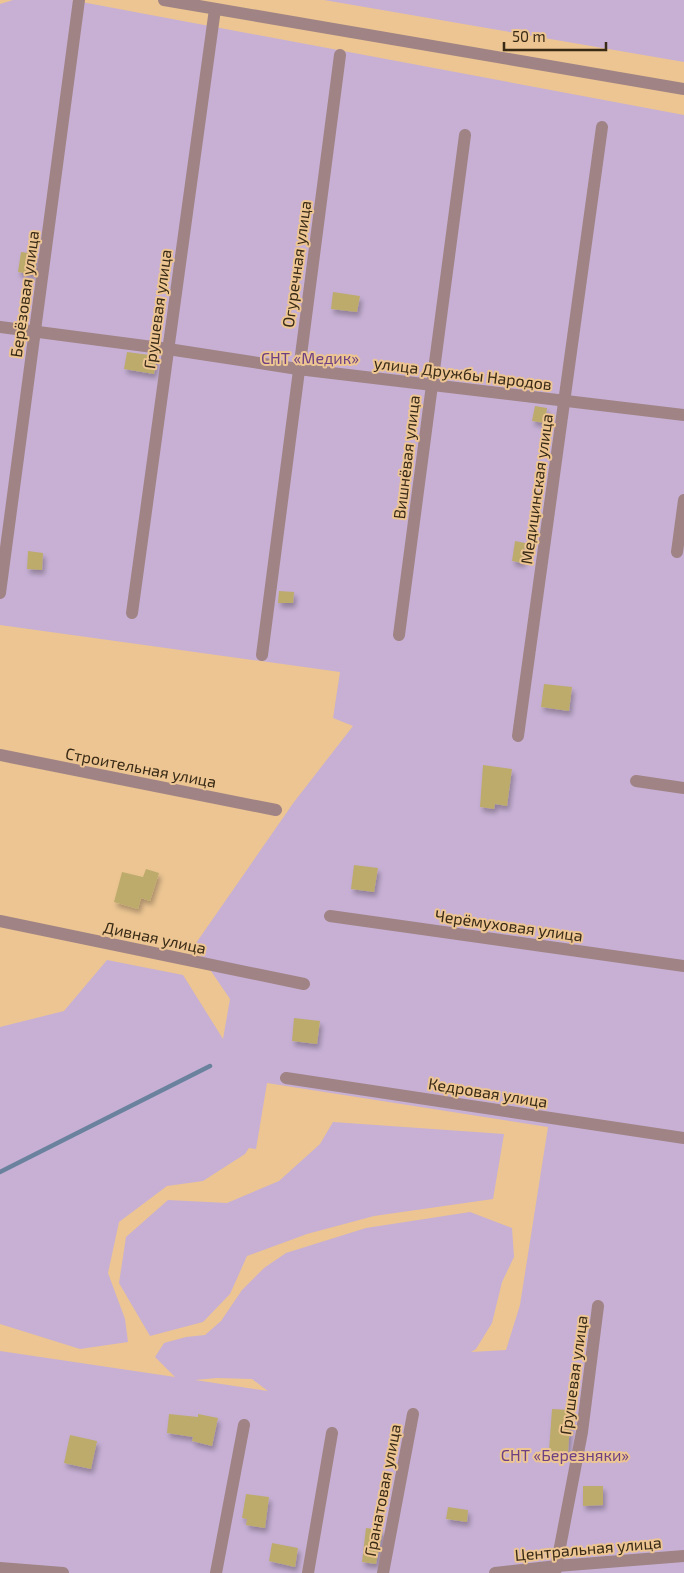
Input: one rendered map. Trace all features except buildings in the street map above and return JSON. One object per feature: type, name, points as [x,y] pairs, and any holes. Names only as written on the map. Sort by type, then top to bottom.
[{"type":"street","name":"Берёзовая улица","points":[[0,593],[79,0]]},
{"type":"street","points":[[164,0],[684,89]]},
{"type":"street","name":"Грушевая улица","points":[[132,613],[215,9]]},
{"type":"street","name":"Огуречная улица","points":[[262,655],[340,55]]},
{"type":"street","name":"Медицинская улица","points":[[518,736],[602,127]]},
{"type":"street","name":"Вишнёвая улица","points":[[399,635],[465,135]]},
{"type":"street","name":"улица Дружбы Народов","points":[[0,327],[168,349],[298,369],[684,415]]},
{"type":"street","points":[[677,552],[684,500]]},
{"type":"street","name":"Строительная улица","points":[[0,755],[276,810]]},
{"type":"street","points":[[636,781],[684,788]]},
{"type":"street","name":"Черёмуховая улица","points":[[330,916],[684,966]]},
{"type":"street","name":"Дивная улица","points":[[0,921],[304,984]]},
{"type":"street","name":"Кедровая улица","points":[[286,1078],[684,1138]]},
{"type":"street","name":"Грушевая улица","points":[[556,1569],[582,1432],[598,1306]]},
{"type":"street","name":"Гранатовая улица","points":[[383,1573],[414,1414]]},
{"type":"street","points":[[216,1573],[244,1425]]},
{"type":"street","points":[[308,1573],[332,1433]]},
{"type":"street","name":"Центральная улица","points":[[495,1573],[684,1556]]},
{"type":"street","points":[[0,1568],[63,1573]]},
{"type":"green space","name":"СНТ «Медик»","points":[[13,0],[71,0],[684,115],[684,1573],[0,1573],[0,1351],[175,1377],[155,1357],[164,1343],[186,1337],[205,1335],[221,1321],[242,1290],[264,1268],[286,1253],[366,1228],[470,1212],[512,1228],[514,1257],[502,1282],[492,1323],[476,1349],[471,1352],[506,1350],[520,1305],[548,1127],[267,1083],[256,1149],[249,1148],[245,1154],[203,1181],[167,1186],[119,1222],[108,1273],[125,1319],[128,1342],[80,1349],[0,1324],[0,1027],[64,1011],[107,960],[183,975],[223,1039],[230,999],[194,946],[294,802],[353,726],[333,718],[340,672],[0,625],[0,4]],"holes":[[[217,1378],[252,1379],[268,1391],[195,1380]]]},
{"type":"green space","points":[[324,0],[684,0],[684,62]]},
{"type":"green space","points":[[333,1122],[504,1134],[493,1199],[374,1216],[307,1234],[247,1256],[230,1294],[203,1322],[150,1336],[119,1283],[126,1237],[168,1200],[227,1203],[279,1181],[320,1144]]},
{"type":"waterway","points":[[0,1172],[210,1066]]},
{"type":"park label","name":"СНТ «Березняки»","points":[[565,1454]]}]
